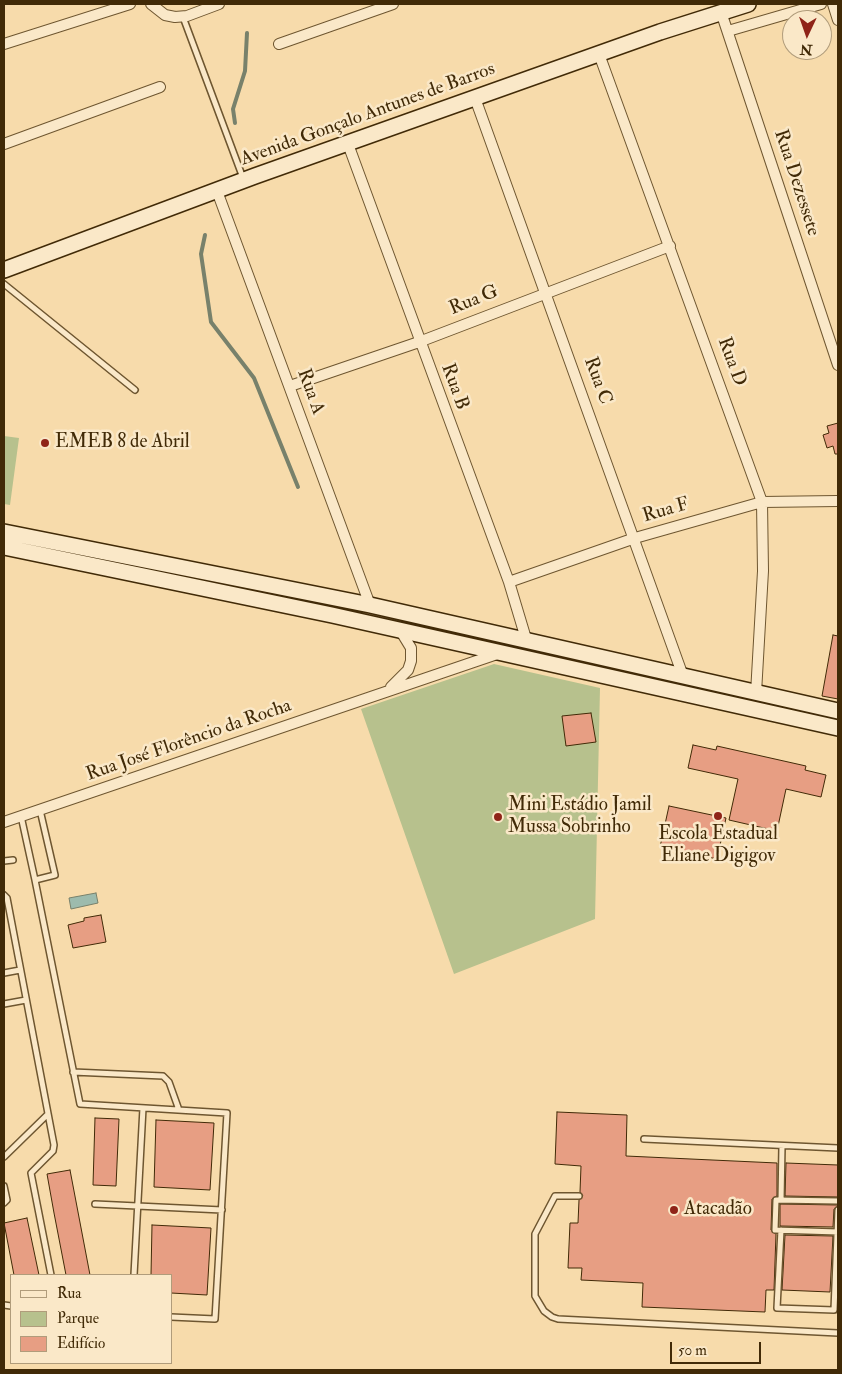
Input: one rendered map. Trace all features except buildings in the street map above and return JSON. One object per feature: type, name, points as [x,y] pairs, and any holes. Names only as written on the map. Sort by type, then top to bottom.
[{"type":"main road","name":"Avenida Gonçalo Antunes de Barros","points":[[4,270],[217,192],[244,180],[599,54],[748,4]]},
{"type":"main road","points":[[4,532],[370,605],[838,711]]},
{"type":"main road","points":[[4,547],[502,652],[838,728]]},
{"type":"street","points":[[4,44],[130,4]]},
{"type":"street","points":[[151,4],[165,15],[183,16],[219,4]]},
{"type":"street","points":[[279,44],[393,4]]},
{"type":"street","points":[[728,31],[821,4]]},
{"type":"street","points":[[833,4],[838,20]]},
{"type":"street","name":"Rua Dezessete","points":[[721,12],[838,365]]},
{"type":"street","name":"Rua D","points":[[599,54],[762,502],[764,564],[756,693]]},
{"type":"street","points":[[4,144],[160,87]]},
{"type":"street","name":"Rua C","points":[[475,98],[635,538],[683,676]]},
{"type":"street","name":"Rua B","points":[[348,144],[419,342],[509,582],[527,642]]},
{"type":"street","name":"Rua A","points":[[217,192],[370,605]]},
{"type":"street","name":"Rua G","points":[[290,386],[419,342],[546,291],[670,246]]},
{"type":"street","name":"Rua F","points":[[509,582],[635,538],[762,502],[838,501]]},
{"type":"street","name":"Rua José Florêncio da Rocha","points":[[385,692],[401,680],[411,660],[411,648],[400,630]]},
{"type":"street","name":"Rua José Florêncio da Rocha","points":[[4,822],[502,652]]},
{"type":"lane","points":[[183,16],[244,180]]},
{"type":"lane","points":[[4,284],[135,390]]},
{"type":"lane","points":[[35,880],[55,875],[40,810]]},
{"type":"lane","points":[[21,816],[80,1104],[227,1113],[215,1319],[172,1317]]},
{"type":"lane","points":[[4,861],[13,860]]},
{"type":"lane","points":[[4,895],[7,898],[54,1149],[31,1173],[51,1274]]},
{"type":"lane","points":[[4,973],[20,970]]},
{"type":"lane","points":[[4,1004],[26,1000]]},
{"type":"lane","points":[[73,1072],[163,1076],[169,1082],[179,1110]]},
{"type":"lane","points":[[134,1274],[143,1108]]},
{"type":"lane","points":[[4,1157],[48,1114]]},
{"type":"lane","points":[[644,1139],[838,1148]]},
{"type":"lane","points":[[781,1200],[782,1146]]},
{"type":"lane","points":[[4,1186],[7,1200],[4,1203]]},
{"type":"lane","points":[[579,1196],[555,1196],[535,1234],[535,1296],[544,1311],[552,1317],[558,1319],[838,1334]]},
{"type":"lane","points":[[838,1201],[776,1200],[775,1230],[838,1232]]},
{"type":"lane","points":[[95,1204],[222,1210]]},
{"type":"lane","points":[[781,1230],[777,1308],[834,1310],[838,1210]]},
{"type":"green space","points":[[4,436],[19,438],[10,505],[4,504]]},
{"type":"green space","name":"Mini Estádio Jamil Mussa Sobrinho","points":[[494,664],[600,688],[595,919],[454,974],[361,709]]},
{"type":"shaded area","points":[[96,893],[98,903],[71,909],[69,898]]},
{"type":"waterway","points":[[235,123],[233,109],[245,71],[247,33]]},
{"type":"waterway","points":[[205,235],[201,254],[211,322],[254,378],[298,487]]},
{"type":"place","name":"EMEB 8 de Abril","points":[[45,443]]},
{"type":"place","name":"Escola Estadual Eliane Digigov","points":[[718,816]]},
{"type":"place","name":"Mini Estádio Jamil Mussa Sobrinho","points":[[498,817]]},
{"type":"place","name":"Atacadão","points":[[674,1210]]}]
